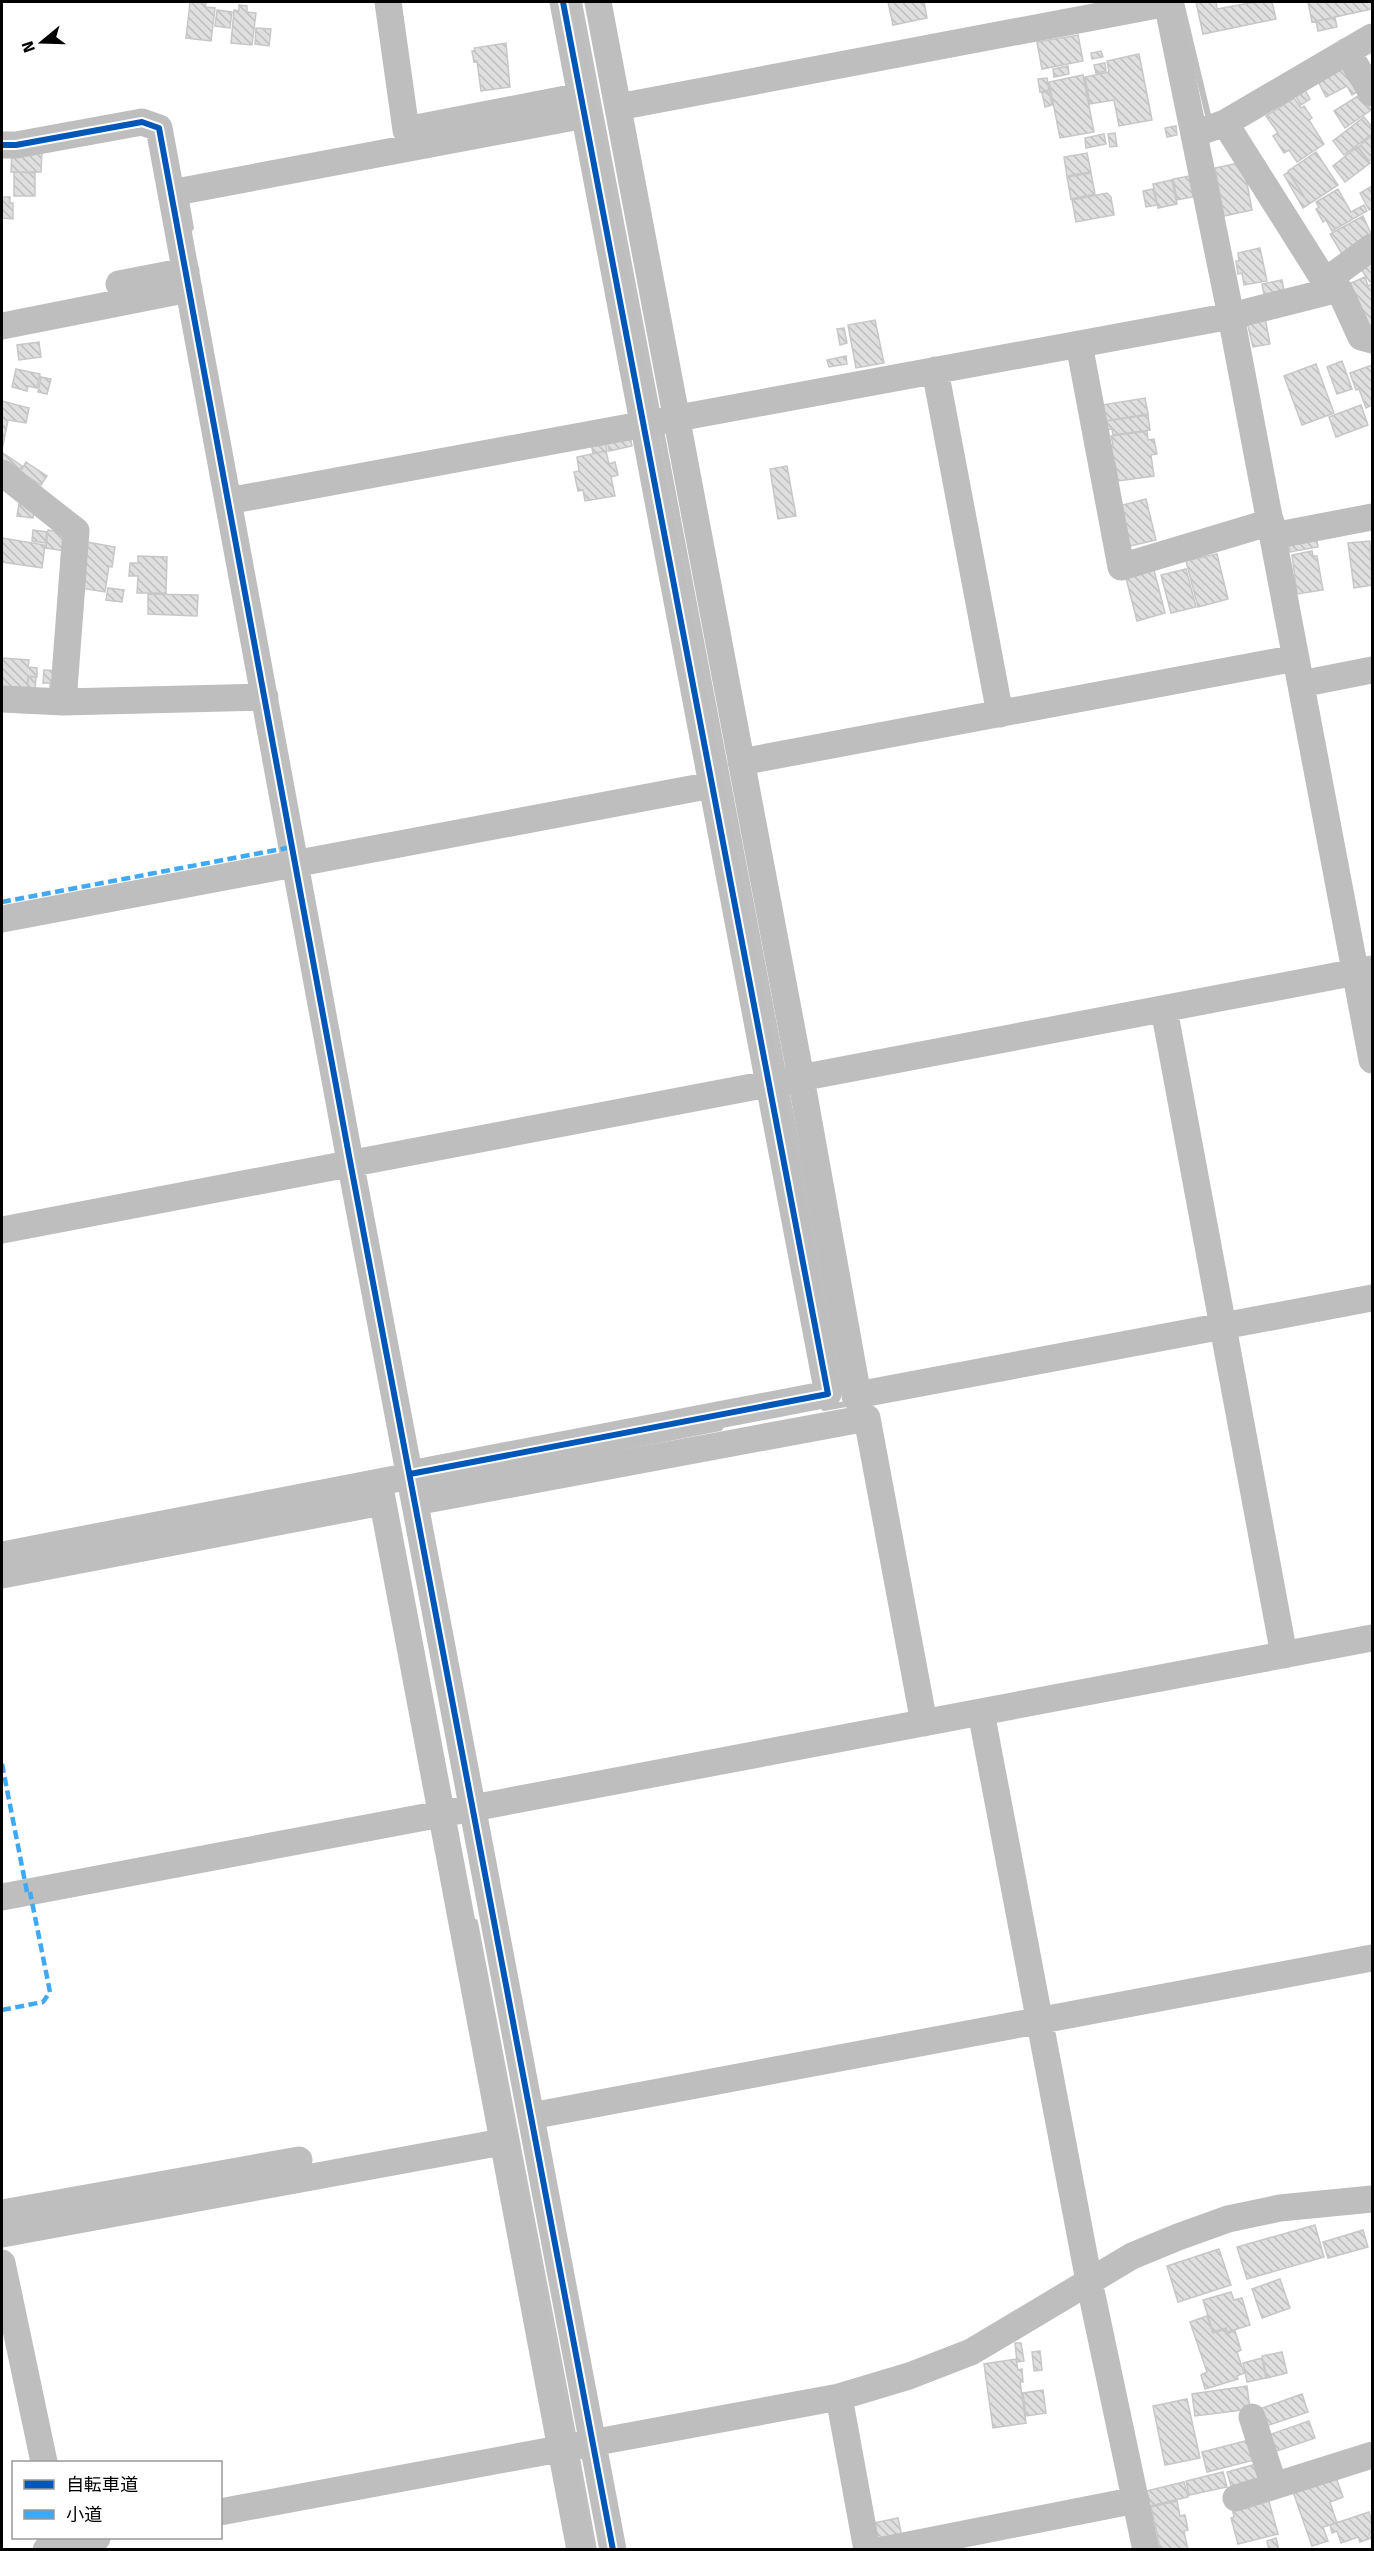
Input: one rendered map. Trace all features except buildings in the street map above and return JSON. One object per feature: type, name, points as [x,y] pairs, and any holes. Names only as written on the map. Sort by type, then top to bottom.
[{"type":"street","points":[[388,2],[406,130]]},
{"type":"street","points":[[2,1575],[828,1394],[563,2]]},
{"type":"street","points":[[598,2],[801,1078],[860,1407],[867,1418],[924,1723]]},
{"type":"street","points":[[616,99],[1092,2]]},
{"type":"street","points":[[616,99],[1168,2],[1232,316],[1300,679],[1364,970],[1372,1060]]},
{"type":"street","points":[[1194,134],[1225,123],[1372,37]]},
{"type":"street","points":[[1347,51],[1372,93]]},
{"type":"street","points":[[169,184],[406,130],[583,106]]},
{"type":"street","points":[[169,184],[583,106]]},
{"type":"street","points":[[2,145],[16,145],[142,122],[159,128],[411,1484],[501,2133],[580,2550]]},
{"type":"street","points":[[1225,123],[1329,286],[1339,289],[1361,337],[1372,340]]},
{"type":"street","points":[[228,501],[1232,316],[1329,286],[1372,247]]},
{"type":"street","points":[[2,307],[187,280]]},
{"type":"street","points":[[2,326],[187,280]]},
{"type":"street","points":[[1079,344],[1121,567],[1272,529],[1372,517]]},
{"type":"street","points":[[935,370],[1000,714]]},
{"type":"street","points":[[2,473],[76,531],[63,702]]},
{"type":"street","points":[[743,771],[1000,714],[1372,670]]},
{"type":"street","points":[[743,771],[1300,679],[1372,688]]},
{"type":"street","points":[[2,699],[63,702],[265,697]]},
{"type":"street","points":[[2,919],[294,855],[711,776]]},
{"type":"street","points":[[2,1230],[351,1161],[801,1078],[1364,970]]},
{"type":"street","points":[[1164,1009],[1284,1654]]},
{"type":"street","points":[[411,1484],[860,1407],[1224,1333],[1372,1298]]},
{"type":"street","points":[[1224,1333],[1372,1312]]},
{"type":"street","points":[[2,1555],[381,1492]]},
{"type":"street","points":[[381,1492],[533,2125],[613,2550]]},
{"type":"street","points":[[2,1897],[1372,1638]]},
{"type":"street","points":[[981,1712],[1089,2281],[1146,2550]]},
{"type":"street","points":[[533,2125],[1041,2029],[1372,1958]]},
{"type":"street","points":[[1041,2029],[1372,1975]]},
{"type":"street","points":[[2,2213],[501,2133]]},
{"type":"street","points":[[2,2234],[501,2133]]},
{"type":"street","points":[[222,2512],[839,2397],[909,2376],[971,2352],[1132,2256],[1228,2219],[1280,2208],[1372,2199]]},
{"type":"street","points":[[2,2264],[44,2461]]},
{"type":"street","points":[[839,2397],[867,2550]]},
{"type":"street","points":[[1252,2417],[1274,2486]]},
{"type":"street","points":[[1236,2498],[1372,2455]]},
{"type":"street","points":[[883,2550],[1136,2500]]},
{"type":"street","points":[[56,2544],[90,2539]]},
{"type":"waterway","points":[[579,2],[657,411]]},
{"type":"waterway","points":[[1181,2],[1208,115]]},
{"type":"waterway","points":[[186,200],[191,228]]},
{"type":"waterway","points":[[661,430],[783,1072]]},
{"type":"waterway","points":[[786,1089],[846,1404],[824,1408]]},
{"type":"waterway","points":[[420,1487],[720,1428]]},
{"type":"waterway","points":[[475,1922],[573,2434]]},
{"type":"waterway","points":[[577,2458],[594,2550]]},
{"type":"marked path","points":[[2,902],[292,847]]},
{"type":"marked path","points":[[2,1764],[27,1892]]},
{"type":"marked path","points":[[2,2010],[43,2002],[50,1992],[30,1892]]},
{"type":"cycle path","points":[[410,1474],[828,1394],[563,2]]},
{"type":"cycle path","points":[[2,145],[16,145],[142,122],[159,128],[350,1161],[613,2550]]}]
